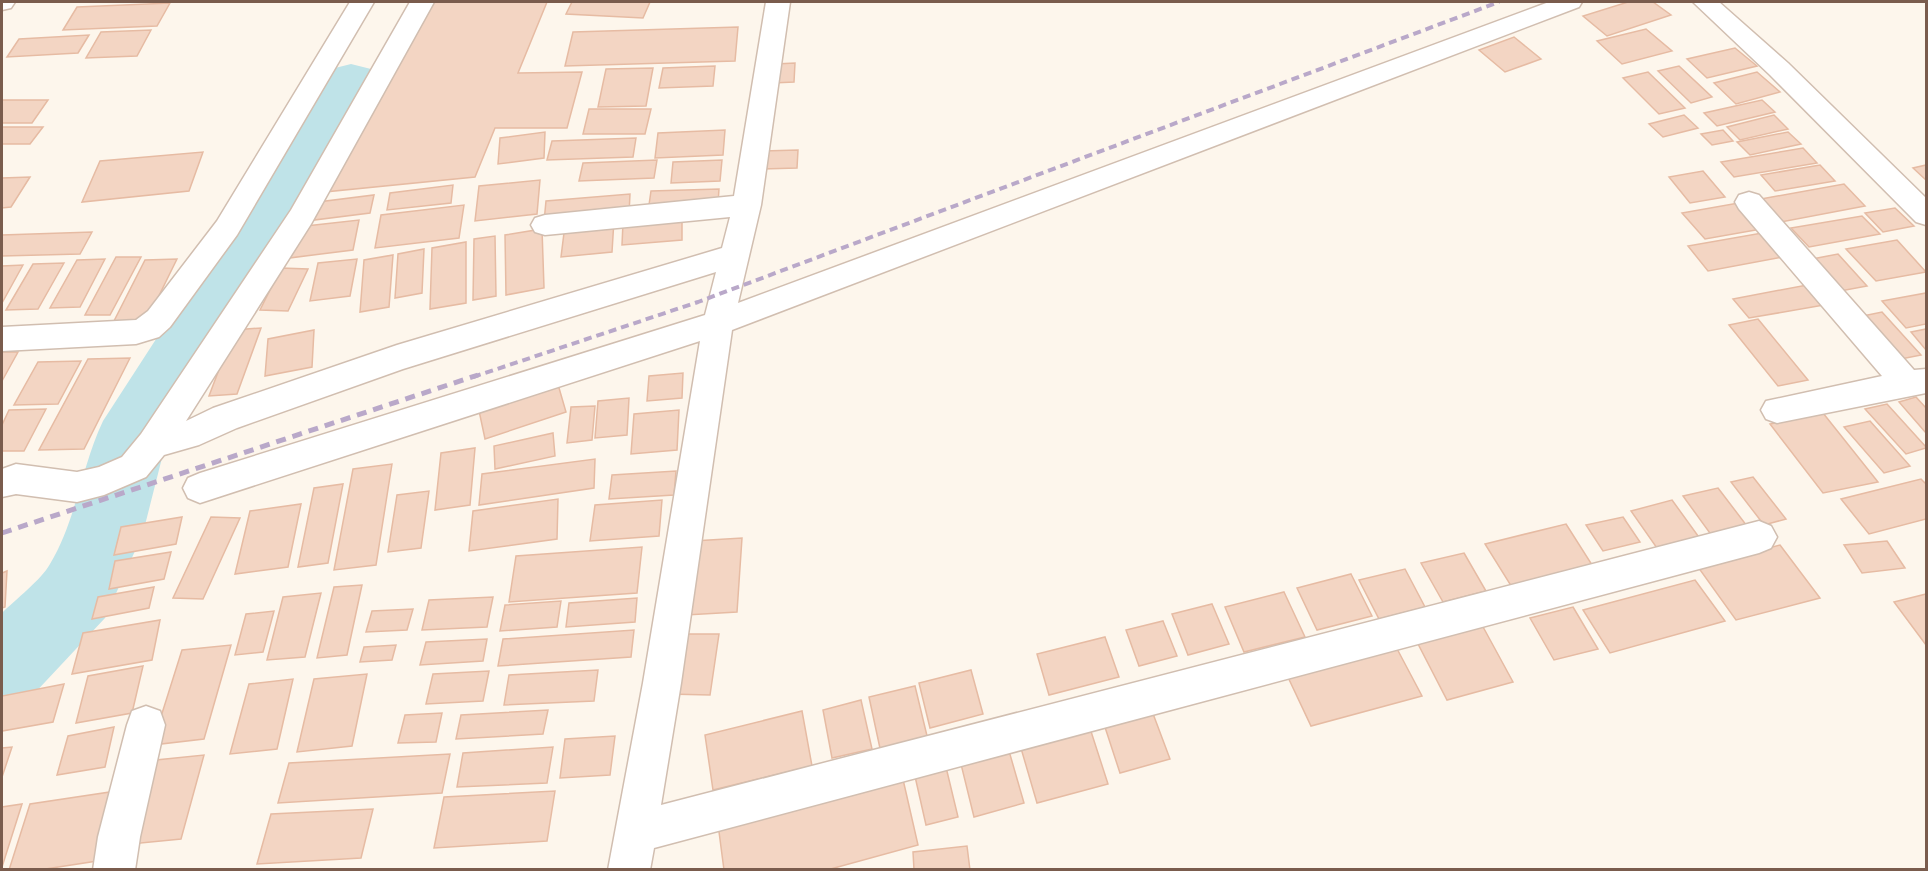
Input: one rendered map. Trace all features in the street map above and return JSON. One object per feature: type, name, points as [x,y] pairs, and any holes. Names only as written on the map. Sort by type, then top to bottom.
[{"type":"street","points":[[2,339],[136,332],[148,328],[159,319],[227,228],[362,2]]},
{"type":"street","points":[[130,464],[301,217],[422,2]]},
{"type":"street","points":[[629,870],[664,672],[718,323],[747,205],[778,2]]},
{"type":"street","points":[[1705,2],[1779,69],[1926,215]]},
{"type":"street","points":[[200,488],[718,323],[1558,6]]},
{"type":"street","points":[[1749,202],[1917,383]]},
{"type":"street","points":[[545,225],[747,205]]},
{"type":"street","points":[[2,483],[16,479],[77,487],[225,418],[397,358],[735,255]]},
{"type":"street","points":[[1777,411],[1917,383]]},
{"type":"street","points":[[636,832],[1759,537]]},
{"type":"street","points":[[114,870],[119,837],[146,725]]},
{"type":"building","points":[[432,2],[547,2],[518,73],[582,72],[567,128],[495,128],[475,177],[324,192],[403,48]]},
{"type":"building","points":[[572,2],[650,2],[643,18],[566,14]]},
{"type":"building","points":[[1628,2],[1653,2],[1671,15],[1607,36],[1583,16]]},
{"type":"building","points":[[170,3],[157,26],[63,30],[77,7]]},
{"type":"building","points":[[738,27],[735,61],[565,66],[573,32]]},
{"type":"building","points":[[1646,29],[1672,51],[1622,64],[1597,41]]},
{"type":"building","points":[[151,30],[137,56],[86,58],[101,32]]},
{"type":"building","points":[[89,35],[78,53],[7,57],[19,39]]},
{"type":"building","points":[[1514,37],[1541,59],[1505,72],[1479,50]]},
{"type":"building","points":[[1735,48],[1757,66],[1707,78],[1687,59]]},
{"type":"building","points":[[795,63],[794,82],[773,83],[775,64]]},
{"type":"building","points":[[715,66],[713,86],[659,88],[663,68]]},
{"type":"building","points":[[1679,66],[1712,97],[1691,103],[1658,71]]},
{"type":"building","points":[[653,68],[646,106],[598,107],[606,69]]},
{"type":"building","points":[[1648,72],[1685,108],[1659,114],[1623,78]]},
{"type":"building","points":[[1757,72],[1780,92],[1736,104],[1714,83]]},
{"type":"building","points":[[2,100],[48,100],[32,123],[2,123]]},
{"type":"building","points":[[1762,100],[1775,112],[1717,126],[1704,113]]},
{"type":"building","points":[[589,109],[651,109],[645,134],[583,134]]},
{"type":"building","points":[[1684,115],[1698,128],[1663,137],[1649,124]]},
{"type":"building","points":[[1774,115],[1788,129],[1740,140],[1727,127]]},
{"type":"building","points":[[2,127],[43,127],[30,144],[2,144]]},
{"type":"building","points":[[725,130],[723,155],[655,158],[658,133]]},
{"type":"building","points":[[1723,130],[1733,141],[1712,145],[1701,134]]},
{"type":"building","points":[[545,132],[544,158],[498,164],[500,138]]},
{"type":"building","points":[[1788,132],[1801,144],[1750,155],[1737,142]]},
{"type":"building","points":[[636,138],[633,157],[547,160],[552,141]]},
{"type":"building","points":[[1803,148],[1817,163],[1734,177],[1721,162]]},
{"type":"building","points":[[798,150],[797,168],[762,169],[763,151]]},
{"type":"building","points":[[203,152],[189,191],[82,202],[100,161]]},
{"type":"building","points":[[657,160],[654,178],[579,181],[583,163]]},
{"type":"building","points":[[722,160],[720,181],[671,183],[673,162]]},
{"type":"building","points":[[1820,165],[1835,181],[1775,191],[1761,175]]},
{"type":"building","points":[[1926,165],[1926,180],[1913,168]]},
{"type":"building","points":[[1703,171],[1725,197],[1690,203],[1669,177]]},
{"type":"building","points":[[30,177],[11,207],[2,208],[2,178]]},
{"type":"building","points":[[540,180],[537,214],[475,221],[479,186]]},
{"type":"building","points":[[1844,184],[1865,206],[1781,222],[1761,199]]},
{"type":"building","points":[[453,185],[451,203],[387,210],[390,193]]},
{"type":"building","points":[[719,189],[718,203],[649,205],[651,191]]},
{"type":"building","points":[[630,194],[629,214],[544,222],[546,201]]},
{"type":"building","points":[[374,195],[370,213],[314,220],[318,202]]},
{"type":"building","points":[[1744,202],[1767,228],[1705,239],[1682,213]]},
{"type":"building","points":[[464,205],[459,238],[375,248],[381,215]]},
{"type":"building","points":[[1895,208],[1914,226],[1883,232],[1865,213]]},
{"type":"building","points":[[1862,216],[1880,234],[1809,247],[1791,228]]},
{"type":"building","points":[[682,217],[682,240],[622,245],[623,223]]},
{"type":"building","points":[[359,220],[353,250],[289,258],[297,227]]},
{"type":"building","points":[[614,220],[612,252],[561,257],[565,225]]},
{"type":"building","points":[[542,229],[544,288],[506,295],[505,235]]},
{"type":"building","points":[[92,232],[80,254],[2,256],[2,235]]},
{"type":"building","points":[[1762,233],[1783,257],[1708,271],[1688,246]]},
{"type":"building","points":[[495,236],[496,296],[473,300],[474,239]]},
{"type":"building","points":[[1897,240],[1926,272],[1876,281],[1846,249]]},
{"type":"building","points":[[466,242],[466,303],[430,309],[432,248]]},
{"type":"building","points":[[424,249],[422,293],[395,298],[398,254]]},
{"type":"building","points":[[1838,254],[1867,286],[1835,292],[1807,260]]},
{"type":"building","points":[[393,255],[389,307],[360,312],[364,260]]},
{"type":"building","points":[[116,257],[141,257],[110,315],[85,315]]},
{"type":"building","points":[[105,259],[80,307],[50,308],[77,260]]},
{"type":"building","points":[[177,259],[147,320],[114,321],[145,260]]},
{"type":"building","points":[[357,259],[350,296],[310,301],[318,263]]},
{"type":"building","points":[[64,263],[38,309],[6,310],[33,264]]},
{"type":"building","points":[[23,265],[2,303],[2,266]]},
{"type":"building","points":[[281,268],[308,269],[288,311],[260,310]]},
{"type":"building","points":[[1807,285],[1824,305],[1749,318],[1733,299]]},
{"type":"building","points":[[1926,293],[1926,324],[1906,328],[1882,301]]},
{"type":"building","points":[[1882,312],[1921,355],[1896,360],[1858,317]]},
{"type":"building","points":[[1758,319],[1808,380],[1778,386],[1729,325]]},
{"type":"building","points":[[261,328],[237,394],[209,396],[234,330]]},
{"type":"building","points":[[1926,329],[1926,350],[1911,332]]},
{"type":"building","points":[[314,330],[312,367],[265,376],[268,339]]},
{"type":"building","points":[[2,352],[18,352],[2,381]]},
{"type":"building","points":[[130,358],[84,449],[39,450],[88,359]]},
{"type":"building","points":[[81,361],[58,404],[14,405],[38,362]]},
{"type":"building","points":[[683,373],[682,398],[647,401],[649,376]]},
{"type":"building","points":[[557,381],[566,412],[485,439],[478,406]]},
{"type":"building","points":[[1916,397],[1926,408],[1926,433],[1899,402]]},
{"type":"building","points":[[629,398],[627,435],[595,438],[598,401]]},
{"type":"building","points":[[1887,404],[1926,448],[1906,454],[1865,409]]},
{"type":"building","points":[[595,406],[592,440],[567,443],[571,407]]},
{"type":"building","points":[[46,409],[24,451],[2,451],[2,425],[9,410]]},
{"type":"building","points":[[679,410],[677,450],[631,454],[634,414]]},
{"type":"building","points":[[1823,413],[1878,482],[1823,493],[1770,424]]},
{"type":"building","points":[[1870,421],[1910,466],[1884,473],[1844,427]]},
{"type":"building","points":[[553,433],[555,456],[495,469],[494,446]]},
{"type":"building","points":[[475,448],[470,505],[435,510],[441,453]]},
{"type":"building","points":[[595,459],[594,488],[479,505],[482,474]]},
{"type":"building","points":[[392,464],[376,565],[334,570],[353,469]]},
{"type":"building","points":[[676,471],[674,495],[609,499],[612,475]]},
{"type":"building","points":[[1753,477],[1786,519],[1764,525],[1731,482]]},
{"type":"building","points":[[1921,479],[1926,484],[1926,519],[1869,534],[1841,499]]},
{"type":"building","points":[[343,484],[328,563],[298,567],[314,488]]},
{"type":"building","points":[[1718,488],[1747,526],[1712,536],[1683,496]]},
{"type":"building","points":[[429,491],[421,548],[388,552],[397,495]]},
{"type":"building","points":[[558,499],[557,539],[469,551],[473,511]]},
{"type":"building","points":[[662,500],[659,536],[590,541],[595,505]]},
{"type":"building","points":[[1672,500],[1701,540],[1659,551],[1631,511]]},
{"type":"building","points":[[301,504],[288,567],[235,574],[250,511]]},
{"type":"building","points":[[182,517],[176,544],[114,555],[121,527]]},
{"type":"building","points":[[211,517],[240,518],[203,599],[173,598]]},
{"type":"building","points":[[1623,517],[1640,542],[1603,551],[1586,525]]},
{"type":"building","points":[[1566,524],[1594,568],[1513,589],[1485,544]]},
{"type":"building","points":[[742,538],[737,612],[686,615],[693,541]]},
{"type":"building","points":[[1887,541],[1905,568],[1862,573],[1844,545]]},
{"type":"building","points":[[1780,545],[1820,598],[1736,620],[1698,567]]},
{"type":"building","points":[[642,547],[637,593],[509,602],[516,556]]},
{"type":"building","points":[[171,552],[164,579],[109,589],[115,561]]},
{"type":"building","points":[[1464,553],[1486,591],[1443,602],[1421,563]]},
{"type":"building","points":[[1405,569],[1425,607],[1379,619],[1359,580]]},
{"type":"building","points":[[7,571],[5,607],[2,608],[2,573]]},
{"type":"building","points":[[1351,574],[1372,616],[1317,630],[1297,588]]},
{"type":"building","points":[[1695,580],[1725,621],[1610,653],[1583,610]]},
{"type":"building","points":[[362,585],[347,655],[317,658],[334,587]]},
{"type":"building","points":[[154,587],[149,608],[92,619],[98,597]]},
{"type":"building","points":[[1284,592],[1305,637],[1244,652],[1225,607]]},
{"type":"building","points":[[321,593],[305,657],[267,660],[283,597]]},
{"type":"building","points":[[1926,594],[1926,645],[1894,602]]},
{"type":"building","points":[[493,597],[487,627],[422,630],[429,600]]},
{"type":"building","points":[[637,598],[635,622],[566,627],[569,603]]},
{"type":"building","points":[[561,601],[557,627],[500,631],[505,605]]},
{"type":"building","points":[[1212,604],[1229,644],[1188,655],[1172,614]]},
{"type":"building","points":[[1573,607],[1598,649],[1554,660],[1530,618]]},
{"type":"building","points":[[413,609],[407,630],[366,632],[372,611]]},
{"type":"building","points":[[274,611],[263,652],[235,655],[246,614]]},
{"type":"building","points":[[160,620],[152,660],[72,674],[83,633]]},
{"type":"building","points":[[1163,621],[1177,656],[1139,666],[1126,630]]},
{"type":"building","points":[[1482,625],[1513,682],[1447,700],[1417,642]]},
{"type":"building","points":[[634,630],[631,657],[498,666],[503,639]]},
{"type":"building","points":[[677,634],[719,634],[710,695],[668,694]]},
{"type":"building","points":[[1105,637],[1119,677],[1049,695],[1037,654]]},
{"type":"building","points":[[487,639],[483,661],[420,665],[426,642]]},
{"type":"building","points":[[231,645],[204,739],[152,745],[182,650]]},
{"type":"building","points":[[396,645],[392,660],[360,662],[364,647]]},
{"type":"building","points":[[1395,645],[1422,696],[1311,726],[1286,673]]},
{"type":"building","points":[[143,666],[132,713],[76,723],[88,676]]},
{"type":"building","points":[[598,670],[594,701],[504,705],[509,675]]},
{"type":"building","points":[[971,670],[983,714],[930,728],[919,683]]},
{"type":"building","points":[[489,671],[483,701],[426,704],[433,674]]},
{"type":"building","points":[[367,674],[352,746],[297,752],[314,679]]},
{"type":"building","points":[[293,679],[277,749],[230,754],[249,684]]},
{"type":"building","points":[[64,684],[53,722],[2,731],[2,696]]},
{"type":"building","points":[[915,686],[928,740],[881,753],[869,697]]},
{"type":"building","points":[[861,700],[872,749],[832,758],[823,710]]},
{"type":"building","points":[[1149,703],[1170,759],[1120,773],[1101,715]]},
{"type":"building","points":[[548,710],[543,734],[456,739],[461,715]]},
{"type":"building","points":[[802,711],[812,766],[713,790],[705,735]]},
{"type":"building","points":[[442,713],[436,742],[398,743],[405,715]]},
{"type":"building","points":[[1087,719],[1108,784],[1037,803],[1018,738]]},
{"type":"building","points":[[114,727],[105,767],[57,775],[68,736]]},
{"type":"building","points":[[615,736],[610,775],[560,778],[565,739]]},
{"type":"building","points":[[1007,744],[1024,803],[974,817],[959,756]]},
{"type":"building","points":[[12,747],[2,777],[2,748]]},
{"type":"building","points":[[553,747],[547,783],[457,787],[463,753]]},
{"type":"building","points":[[450,754],[442,793],[278,803],[289,763]]},
{"type":"building","points":[[204,755],[181,839],[131,844],[156,760]]},
{"type":"building","points":[[945,763],[958,817],[926,825],[914,772]]},
{"type":"building","points":[[902,775],[918,845],[827,870],[724,870],[718,824]]},
{"type":"building","points":[[130,789],[110,859],[39,870],[9,870],[30,804]]},
{"type":"building","points":[[555,791],[547,841],[434,848],[444,797]]},
{"type":"building","points":[[22,804],[2,867],[2,807]]},
{"type":"building","points":[[373,809],[361,858],[257,864],[271,814]]},
{"type":"building","points":[[967,846],[970,870],[914,870],[913,852]]},
{"type":"waterway","points":[[2,669],[77,592],[105,533],[129,443],[351,82]]},
{"type":"railway","points":[[473,377],[698,302],[1499,2]]},
{"type":"railway","points":[[2,533],[478,375]]}]
